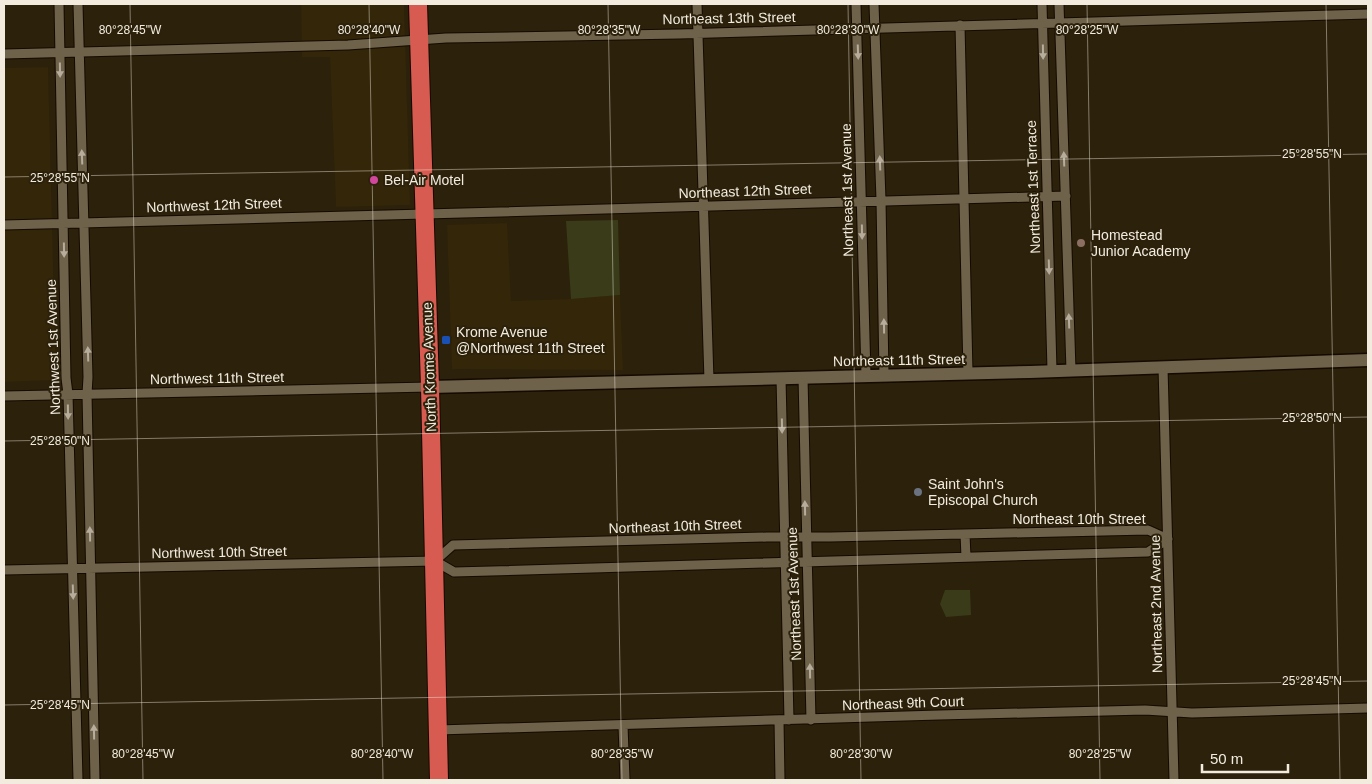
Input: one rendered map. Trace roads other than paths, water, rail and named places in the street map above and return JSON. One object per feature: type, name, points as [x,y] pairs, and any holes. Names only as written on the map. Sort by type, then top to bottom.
[{"type":"highway","name":"North Krome Avenue","points":[[418,4],[435,561],[439,780]]},
{"type":"street","name":"Northwest 1st Avenue","points":[[59,4],[66,378],[68,394],[78,780]]},
{"type":"street","points":[[78,4],[88,377],[95,780]]},
{"type":"street","points":[[697,4],[709,380]]},
{"type":"street","name":"Northeast 1st Avenue","points":[[856,4],[866,375]]},
{"type":"street","points":[[874,4],[882,200],[884,374]]},
{"type":"street","name":"Northeast 1st Terrace","points":[[1042,4],[1052,370]]},
{"type":"street","points":[[1059,4],[1071,370]]},
{"type":"street","name":"Northeast 13th Street","points":[[4,54],[348,45],[446,38],[698,33],[1368,14]]},
{"type":"street","points":[[960,25],[968,374]]},
{"type":"street","name":"Northeast 12th Street","points":[[425,214],[1066,196]]},
{"type":"street","name":"Northwest 12th Street","points":[[4,225],[425,214]]},
{"type":"street","name":"Northeast 11th Street","points":[[430,387],[884,374],[968,374],[1368,360]]},
{"type":"street","name":"Northeast 2nd Avenue","points":[[1163,367],[1174,780]]},
{"type":"street","name":"Northeast 1st Avenue","points":[[803,377],[811,720]]},
{"type":"street","name":"Northeast 1st Avenue","points":[[781,378],[789,720]]},
{"type":"street","name":"Northwest 11th Street","points":[[4,396],[430,387]]},
{"type":"street","name":"Northeast 10th Street","points":[[435,561],[453,546],[1148,530],[1168,539]]},
{"type":"street","points":[[965,534],[966,557]]},
{"type":"street","points":[[435,561],[454,572],[785,563],[1148,552],[1168,539]]},
{"type":"street","name":"Northwest 10th Street","points":[[4,570],[435,561]]},
{"type":"street","name":"Northeast 9th Court","points":[[438,730],[1145,710],[1173,712],[1368,708]]},
{"type":"street","points":[[779,720],[780,780]]},
{"type":"street","points":[[623,725],[625,780]]},
{"type":"place","name":"Bel-Air Motel","points":[[374,180]]},
{"type":"place","name":"Homestead Junior Academy","points":[[1081,243]]},
{"type":"place","name":"Krome Avenue @Northwest 11th Street","points":[[446,340]]},
{"type":"place","name":"Saint John's Episcopal Church","points":[[918,492]]}]
